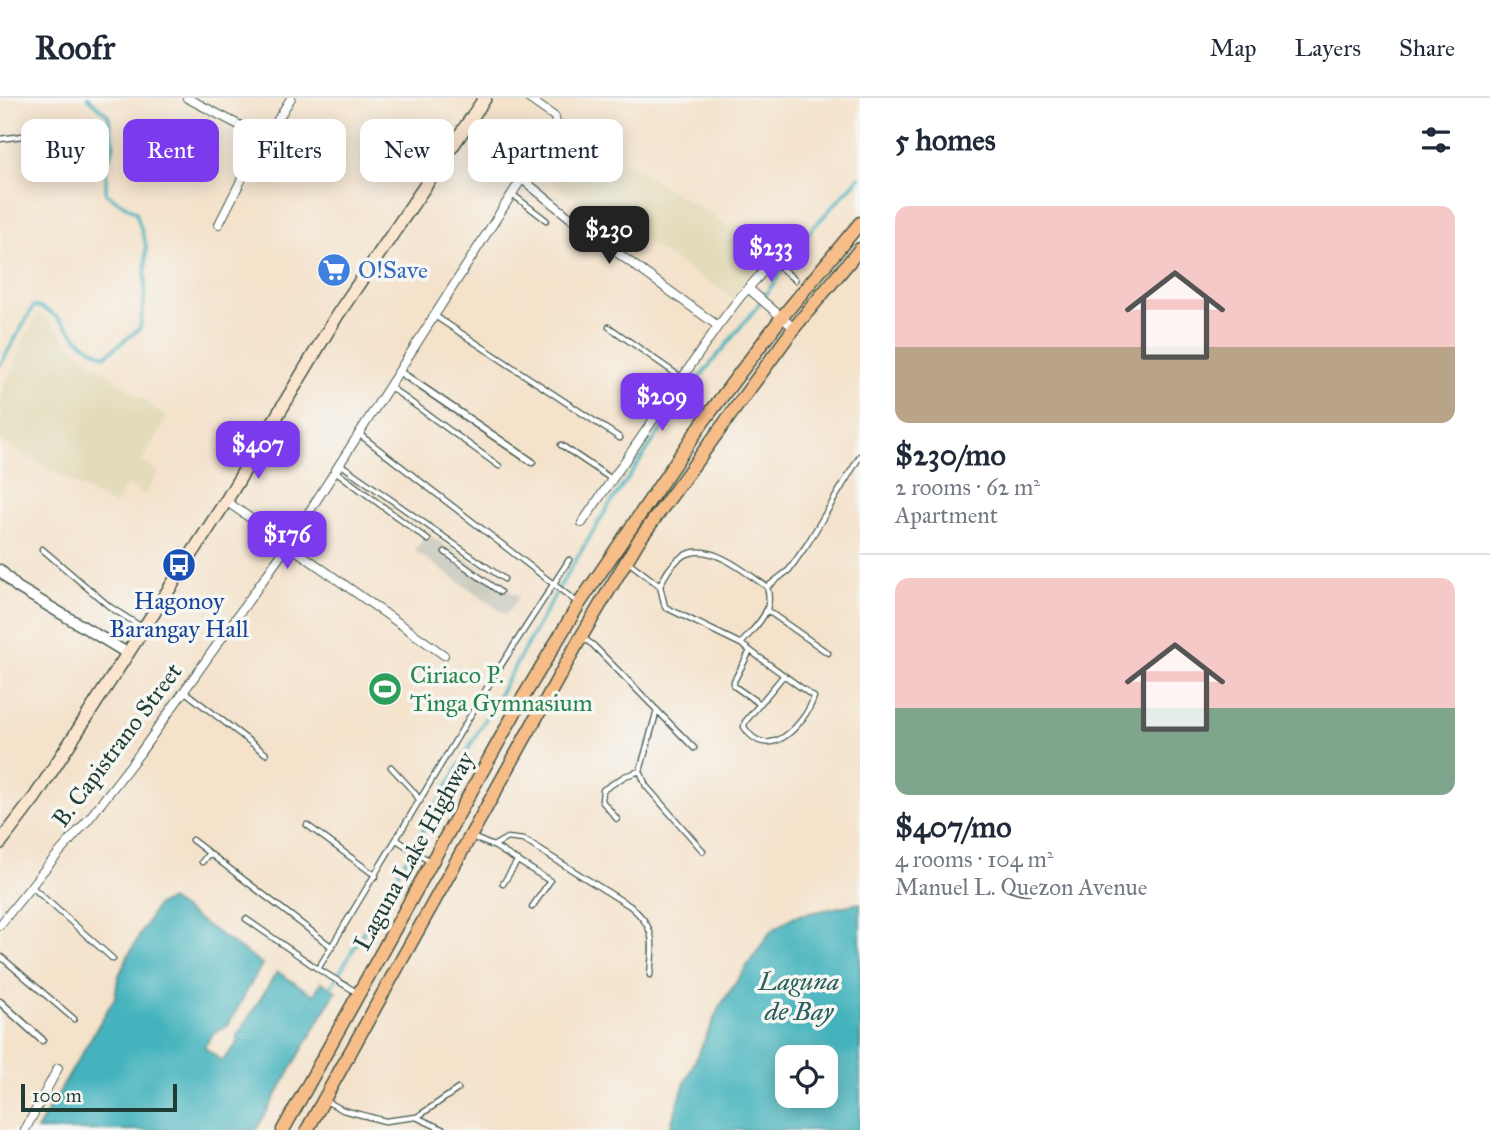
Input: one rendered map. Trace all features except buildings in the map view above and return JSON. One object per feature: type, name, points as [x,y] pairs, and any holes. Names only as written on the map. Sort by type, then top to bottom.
[{"type":"main road","points":[[0,843],[35,797],[226,501],[338,314],[485,98]]},
{"type":"main road","name":"Laguna Lake Highway","points":[[283,1130],[524,696],[579,604],[703,422],[782,317],[860,223]]},
{"type":"main road","name":"Laguna Lake Highway","points":[[307,1130],[626,561],[711,439],[794,328],[860,249]]},
{"type":"street","points":[[187,98],[233,122]]},
{"type":"street","points":[[278,119],[291,98]]},
{"type":"street","name":"B. Capistrano Street","points":[[528,98],[555,119]]},
{"type":"street","points":[[219,224],[242,182]]},
{"type":"street","name":"B. Capistrano Street","points":[[0,925],[96,811],[288,545],[520,182]]},
{"type":"street","points":[[526,182],[579,225],[718,326]]},
{"type":"street","points":[[582,523],[718,326],[775,263]]},
{"type":"street","points":[[751,290],[794,328]]},
{"type":"street","points":[[400,372],[532,462]]},
{"type":"street","points":[[226,501],[444,655]]},
{"type":"street","points":[[0,570],[17,587],[127,653]]},
{"type":"street","points":[[0,584],[17,587]]},
{"type":"street","points":[[0,1002],[41,1040]]},
{"type":"street","points":[[25,1130],[58,1068]]},
{"type":"lane","points":[[0,139],[21,136]]},
{"type":"lane","points":[[512,194],[546,220]]},
{"type":"lane","points":[[775,263],[794,278]]},
{"type":"lane","points":[[435,316],[620,438]]},
{"type":"lane","points":[[609,327],[682,378]]},
{"type":"lane","points":[[390,387],[499,466]]},
{"type":"lane","points":[[359,434],[579,604]]},
{"type":"lane","points":[[561,445],[613,480]]},
{"type":"lane","points":[[767,587],[789,570],[860,456]]},
{"type":"lane","points":[[337,467],[428,540]]},
{"type":"lane","points":[[337,467],[504,579]]},
{"type":"lane","points":[[42,549],[110,607],[143,628]]},
{"type":"lane","points":[[660,586],[677,559],[690,552],[699,551],[718,556],[767,587],[768,611],[741,644]]},
{"type":"lane","points":[[445,552],[500,592]]},
{"type":"lane","points":[[318,970],[496,673],[569,560]]},
{"type":"lane","points":[[626,561],[660,586],[665,607],[741,644],[784,675],[814,699],[783,739],[766,743],[747,732],[745,722],[784,675]]},
{"type":"lane","points":[[768,611],[828,653]]},
{"type":"lane","points":[[581,637],[593,645],[694,748]]},
{"type":"lane","points":[[750,651],[734,686],[760,704]]},
{"type":"lane","points":[[184,691],[266,754]]},
{"type":"lane","points":[[657,710],[640,771],[646,786],[703,851]]},
{"type":"lane","points":[[391,767],[420,802]]},
{"type":"lane","points":[[617,819],[602,802],[603,790],[625,776],[640,771]]},
{"type":"lane","points":[[307,825],[376,876]]},
{"type":"lane","points":[[471,836],[518,860],[550,881],[532,907]]},
{"type":"lane","points":[[493,846],[507,838],[524,840],[642,916],[654,940],[650,975]]},
{"type":"lane","points":[[192,840],[332,947]]},
{"type":"lane","points":[[397,840],[432,864]]},
{"type":"lane","points":[[202,862],[209,853]]},
{"type":"lane","points":[[503,884],[518,860]]},
{"type":"lane","points":[[31,886],[113,959]]},
{"type":"lane","points":[[246,919],[318,970],[359,993]]},
{"type":"lane","points":[[0,956],[74,1019]]},
{"type":"lane","points":[[324,1100],[343,1110],[385,1121],[416,1117],[458,1089]]},
{"type":"lane","points":[[416,1117],[444,1130]]},
{"type":"shaded area","points":[[623,161],[771,252],[732,297],[554,184],[623,182]]},
{"type":"shaded area","points":[[37,312],[47,318],[80,354],[167,417],[142,461],[158,472],[145,495],[127,484],[114,506],[0,441],[0,398]]},
{"type":"shaded area","points":[[427,533],[519,597],[506,615],[415,551]]},
{"type":"water","points":[[170,900],[262,964],[228,1025],[214,1033],[204,1047],[222,1061],[237,1044],[238,1035],[277,972],[314,995],[321,982],[336,991],[256,1130],[37,1130],[115,997],[118,978],[128,956],[157,905]]},
{"type":"water","name":"Laguna de Bay","points":[[860,903],[860,1130],[669,1130],[685,1083],[720,1006],[771,931],[795,916]]},
{"type":"waterway","points":[[0,365],[34,306],[54,315],[83,342],[105,356],[140,328],[145,295],[146,245],[136,212],[106,194],[106,166],[114,146],[108,115],[88,98]]},
{"type":"waterway","points":[[331,987],[608,507],[683,398],[756,308],[810,231],[860,177]]},
{"type":"place","name":"O!Save","points":[[334,270]]},
{"type":"place","name":"Hagonoy Barangay Hall","points":[[179,565]]},
{"type":"place","name":"Ciriaco P. Tinga Gymnasium","points":[[385,689]]}]
